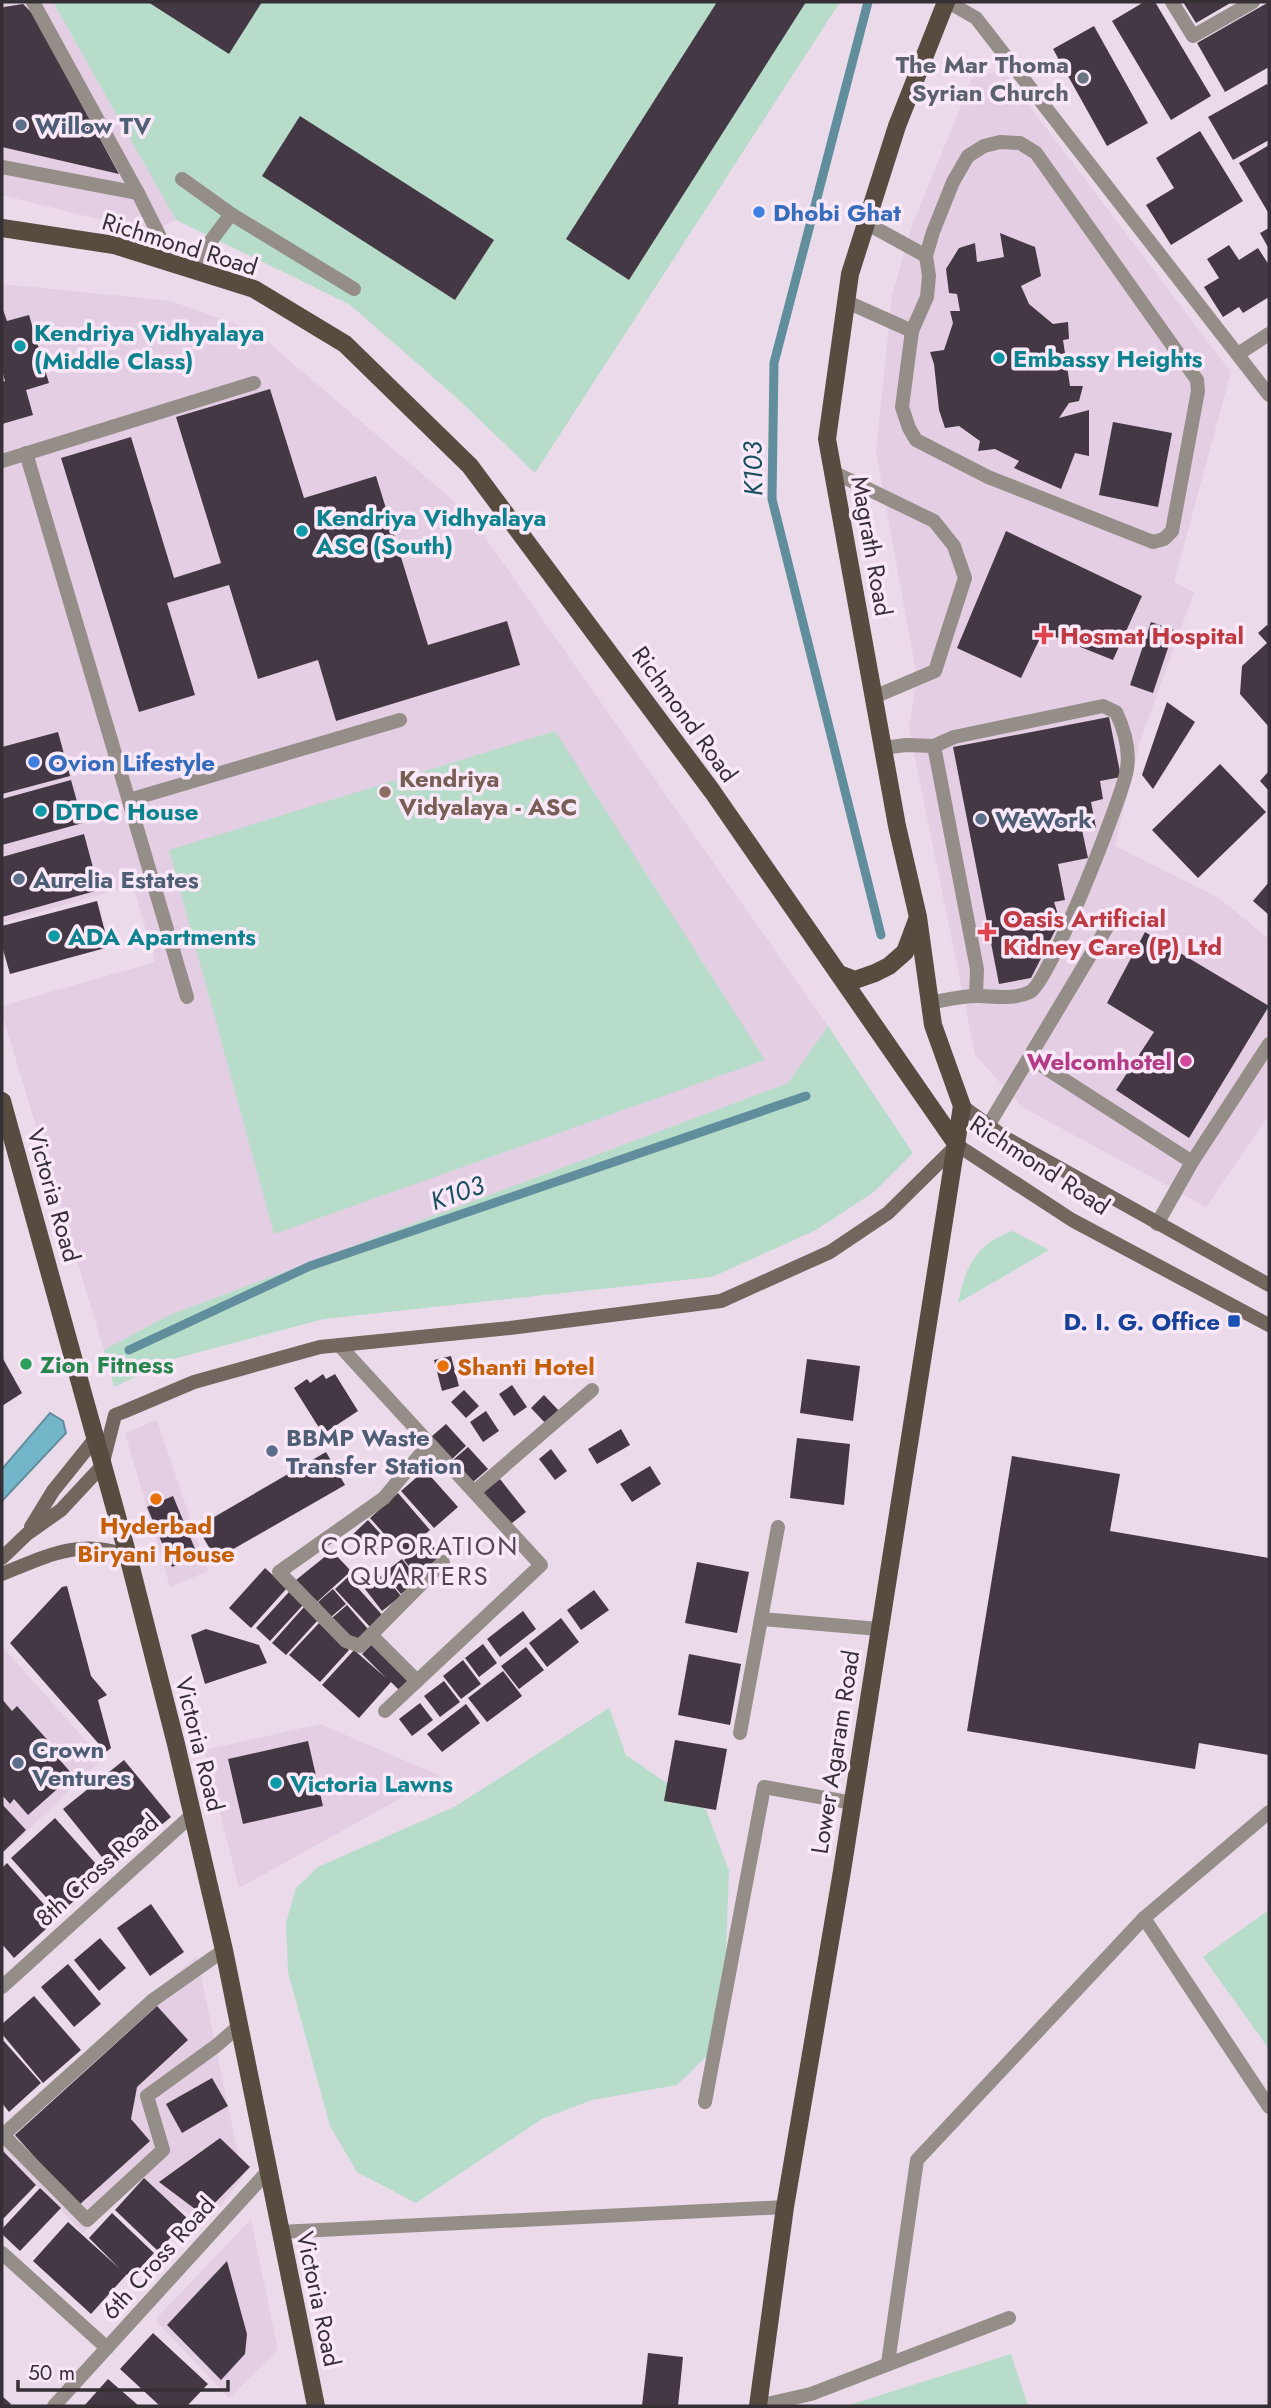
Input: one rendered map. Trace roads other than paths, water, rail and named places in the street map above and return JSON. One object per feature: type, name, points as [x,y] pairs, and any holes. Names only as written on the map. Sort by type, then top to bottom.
[{"type":"main road","name":"Magrath Road","points":[[947,2],[897,126],[850,274],[827,439],[897,826],[918,917],[933,1025],[962,1106]]},
{"type":"main road","name":"Richmond Road","points":[[2,228],[114,245],[254,289],[345,344],[470,466],[712,791],[957,1145]]},
{"type":"main road","points":[[839,974],[855,980],[889,966],[905,952],[918,917]]},
{"type":"main road","name":"Victoria Road","points":[[2,1101],[128,1556],[192,1815],[224,1950],[316,2406]]},
{"type":"main road","name":"Lower Agaram Road","points":[[758,2406],[785,2207],[853,1802],[962,1106]]},
{"type":"street","points":[[33,2],[138,193],[173,263]]},
{"type":"street","points":[[947,2],[976,18],[1269,395]]},
{"type":"street","points":[[1172,2],[1193,36],[1253,2]]},
{"type":"street","points":[[1000,142],[1020,143],[1036,153],[1197,380],[1199,391],[1172,531],[1164,538],[1153,542],[988,478],[916,440],[902,407],[912,331],[927,297],[929,276],[926,256],[953,182],[968,156],[984,146],[1000,142]]},
{"type":"street","points":[[2,167],[138,193]]},
{"type":"street","points":[[182,179],[230,214],[354,289]]},
{"type":"street","points":[[190,269],[230,214]]},
{"type":"street","points":[[866,223],[926,256]]},
{"type":"street","points":[[845,302],[912,331]]},
{"type":"street","points":[[1238,354],[1269,334]]},
{"type":"street","points":[[2,461],[254,383]]},
{"type":"street","points":[[26,453],[187,997]]},
{"type":"street","points":[[833,472],[934,521],[954,546],[965,578],[935,671],[874,697]]},
{"type":"street","points":[[883,748],[905,745],[934,746],[954,737],[1103,706],[1116,712],[1125,731],[1127,768],[1112,817],[1084,888],[1042,978],[1031,992],[929,1003]]},
{"type":"street","points":[[129,800],[400,720]]},
{"type":"street","points":[[934,746],[977,969],[976,996]]},
{"type":"street","points":[[988,1126],[1109,924]]},
{"type":"street","points":[[1157,1224],[1192,1162],[1269,1044]]},
{"type":"street","points":[[1030,1058],[1192,1162]]},
{"type":"street","name":"Richmond Road","points":[[962,1106],[988,1126],[1269,1285]]},
{"type":"street","points":[[27,1534],[92,1432],[115,1415],[194,1382],[320,1347],[510,1328],[721,1301],[830,1252],[888,1213],[957,1145]]},
{"type":"street","name":"Richmond Road","points":[[957,1145],[1072,1220],[1269,1325]]},
{"type":"street","points":[[339,1345],[541,1565],[385,1711]]},
{"type":"street","points":[[474,1492],[592,1391]]},
{"type":"street","points":[[2,1559],[27,1534],[61,1510],[102,1466],[115,1415]]},
{"type":"street","points":[[429,1444],[384,1498],[279,1572],[346,1642],[360,1646],[443,1562]]},
{"type":"street","points":[[740,1733],[778,1527]]},
{"type":"street","points":[[2,1574],[66,1550],[99,1548],[128,1556]]},
{"type":"street","points":[[761,1619],[878,1629]]},
{"type":"street","points":[[370,1635],[417,1681]]},
{"type":"street","points":[[705,2102],[764,1787],[853,1802]]},
{"type":"street","points":[[888,2363],[916,2160],[1144,1918],[1269,1812]]},
{"type":"street","name":"8th Cross Road","points":[[2,1987],[192,1815]]},
{"type":"street","points":[[1144,1918],[1269,2107]]},
{"type":"street","points":[[224,1950],[153,2000],[3,2135],[87,2220],[163,2150],[147,2096],[239,2026]]},
{"type":"street","name":"6th Cross Road","points":[[54,2406],[268,2171]]},
{"type":"street","points":[[280,2232],[785,2207]]},
{"type":"street","points":[[2,2253],[107,2348]]},
{"type":"street","points":[[758,2406],[811,2394],[1009,2318]]},
{"type":"water","points":[[50,1413],[63,1421],[66,1433],[2,1501],[2,1469]]},
{"type":"waterway","name":"K103","points":[[868,2],[774,363],[772,499],[881,935]]},
{"type":"waterway","name":"K103","points":[[129,1350],[310,1266],[806,1096]]},
{"type":"place","name":"The Mar Thoma Syrian Church","points":[[1083,78]]},
{"type":"place","name":"Willow TV","points":[[21,125]]},
{"type":"place","name":"Dhobi Ghat","points":[[759,212]]},
{"type":"place","name":"Kendriya Vidhyalaya (Middle Class)","points":[[20,346]]},
{"type":"place","name":"Embassy Heights","points":[[999,358]]},
{"type":"place","name":"Kendriya Vidhyalaya ASC (South)","points":[[302,531]]},
{"type":"place","name":"Hosmat Hospital","points":[[1044,635]]},
{"type":"place","name":"Ovion Lifestyle","points":[[34,762]]},
{"type":"place","name":"Kendriya Vidyalaya - ASC","points":[[385,792]]},
{"type":"place","name":"DTDC House","points":[[41,811]]},
{"type":"place","name":"WeWork","points":[[981,819]]},
{"type":"place","name":"Aurelia Estates","points":[[19,879]]},
{"type":"place","name":"Oasis Artificial Kidney Care (P) Ltd","points":[[987,932]]},
{"type":"place","name":"ADA Apartments","points":[[54,936]]},
{"type":"place","name":"Welcomhotel","points":[[1186,1061]]},
{"type":"place","name":"D. I. G. Office","points":[[1234,1321]]},
{"type":"place","name":"Zion Fitness","points":[[26,1364]]},
{"type":"place","name":"Shanti Hotel","points":[[443,1366]]},
{"type":"place","name":"BBMP Waste Transfer Station","points":[[272,1451]]},
{"type":"place","name":"Hyderbad Biryani House","points":[[156,1499]]},
{"type":"place","name":"Crown Ventures","points":[[18,1763]]},
{"type":"place","name":"Victoria Lawns","points":[[276,1783]]},
{"type":"district","name":"CORPORATION QUARTERS","points":[[420,1561]]}]
